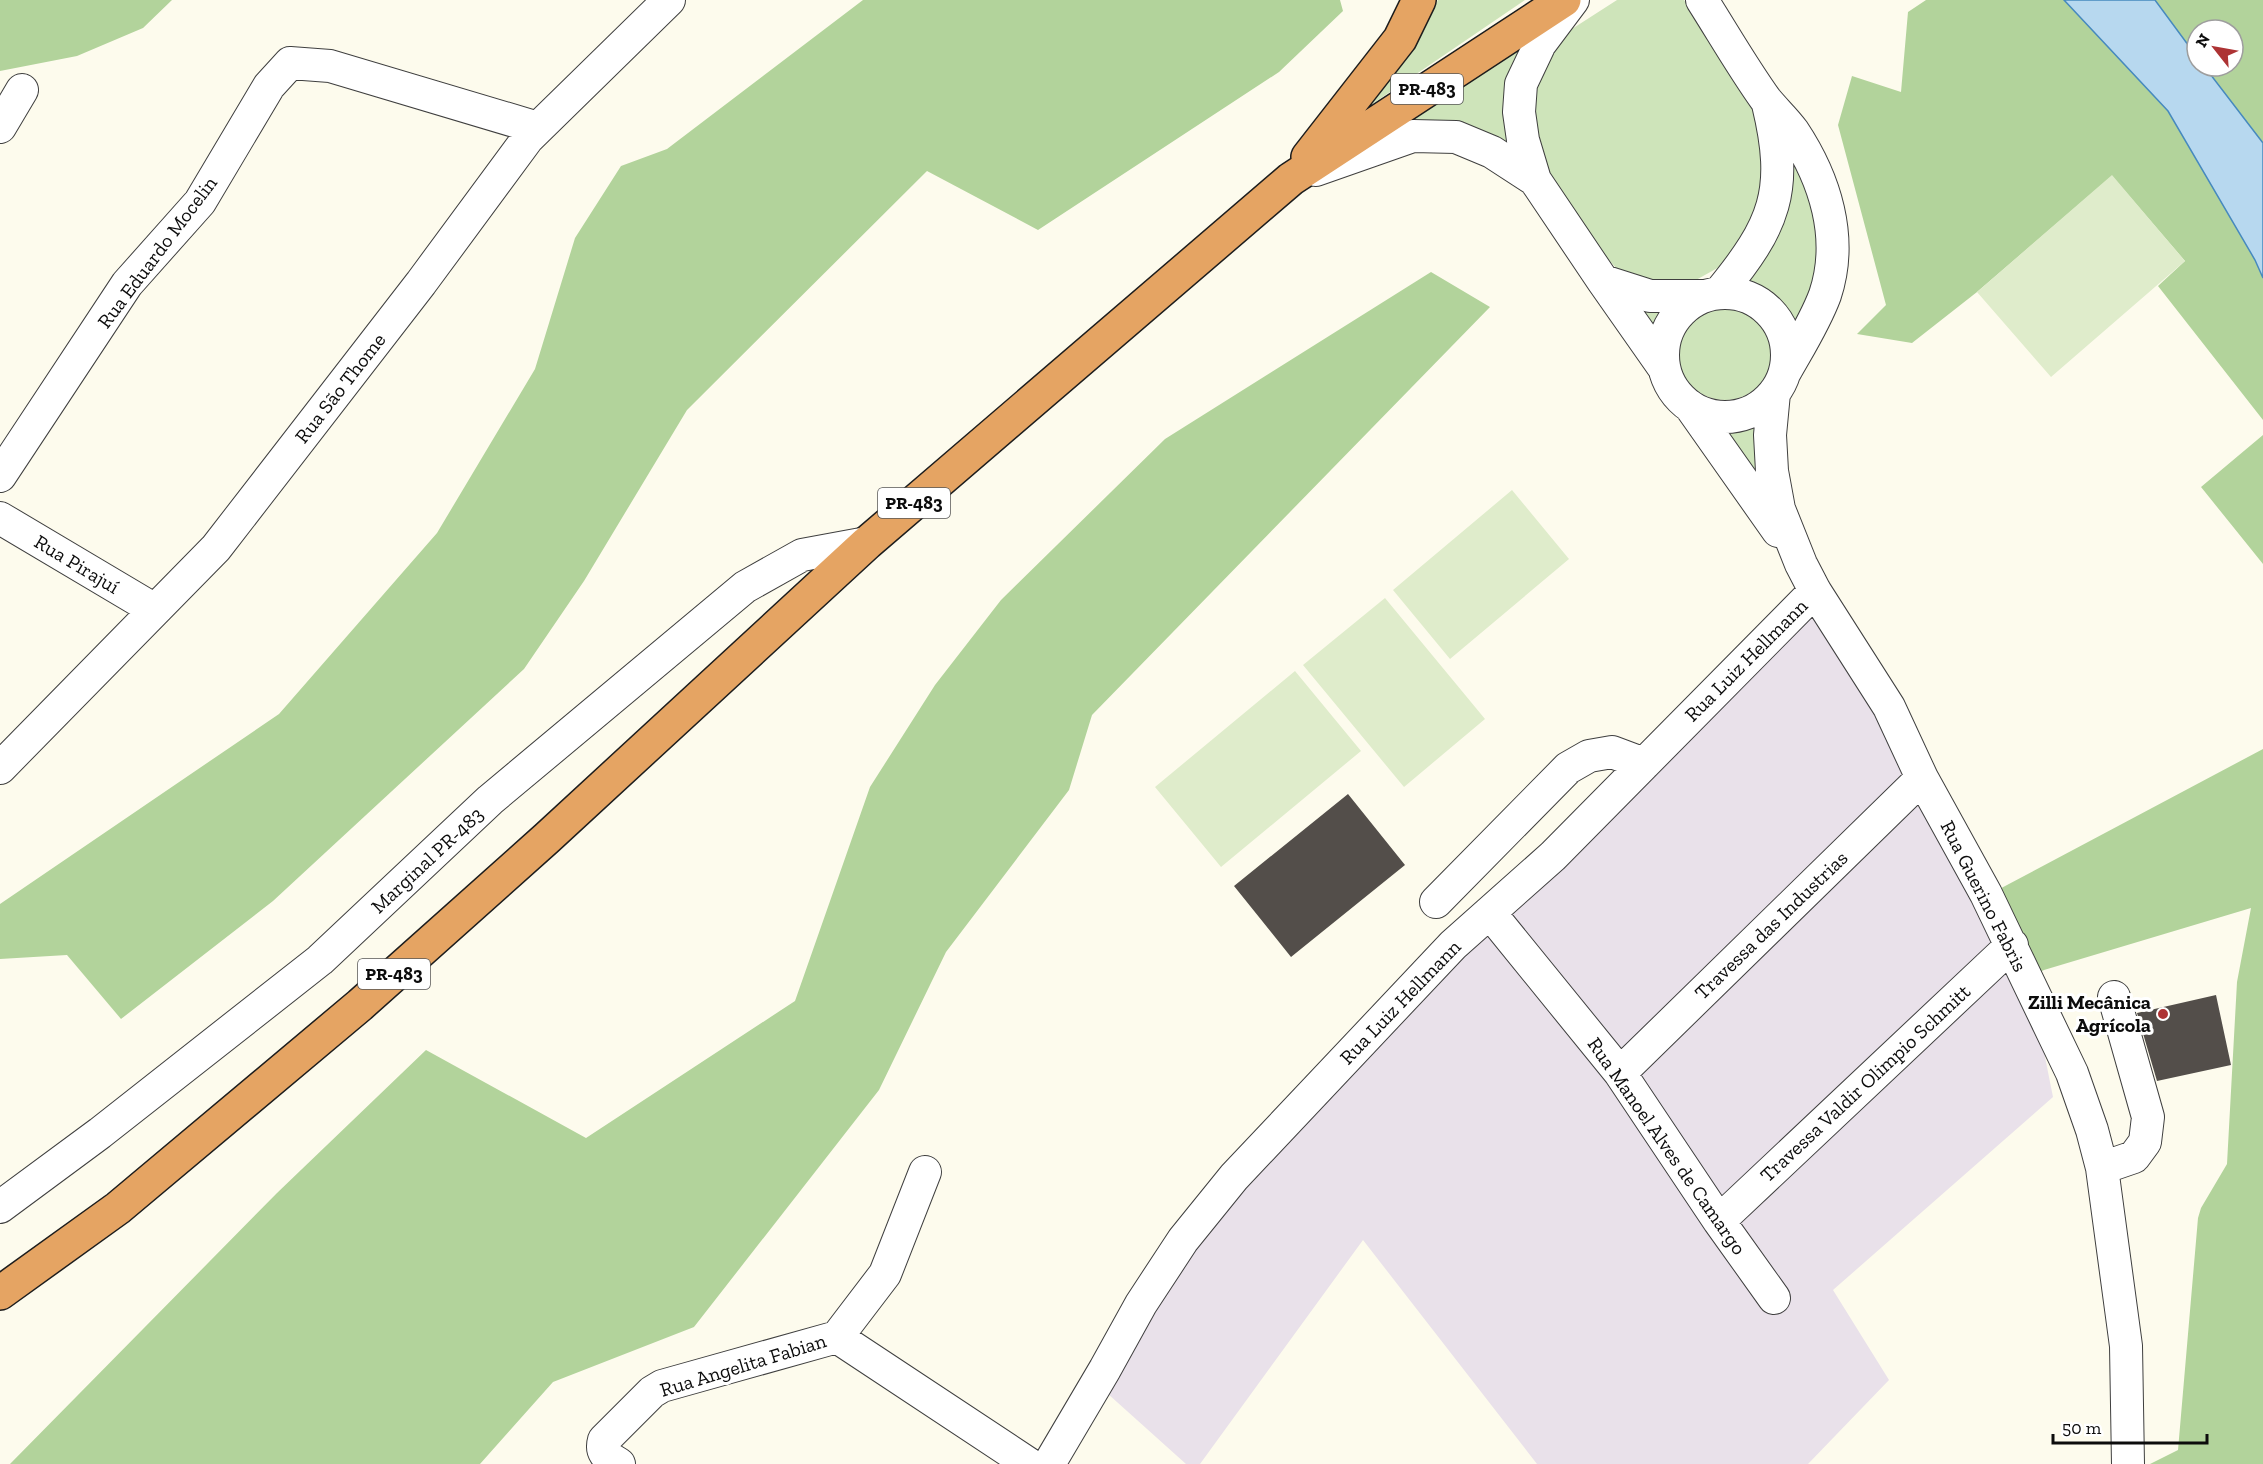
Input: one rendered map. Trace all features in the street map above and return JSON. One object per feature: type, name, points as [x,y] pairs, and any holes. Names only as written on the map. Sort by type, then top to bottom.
[{"type":"highway","points":[[1291,178],[1400,39],[1419,0]]},
{"type":"highway","name":"PR-483","points":[[0,1293],[118,1208],[360,1005],[547,838],[867,543],[1291,178],[1564,0]]},
{"type":"street","name":"Rua São Thome","points":[[0,768],[216,548],[421,283],[528,138],[669,0]]},
{"type":"street","points":[[1573,0],[1540,44],[1521,84],[1523,141],[1536,180],[1664,368],[1678,396],[1690,406],[1719,417],[1750,412],[1763,404],[1780,382],[1814,322],[1825,293],[1833,255],[1831,224],[1823,186],[1810,160],[1792,129],[1767,100],[1702,0]]},
{"type":"street","name":"Rua Eduardo Mocelin","points":[[0,476],[128,284],[200,202],[269,86],[290,63],[330,66],[538,128]]},
{"type":"street","points":[[0,127],[22,90]]},
{"type":"street","points":[[1664,368],[1665,338],[1671,324],[1692,302],[1713,294],[1747,260],[1766,228],[1775,200],[1778,168],[1776,137],[1767,100]]},
{"type":"street","points":[[1291,178],[1413,136],[1456,137],[1492,152],[1536,180]]},
{"type":"street","points":[[1603,281],[1650,296],[1735,293],[1763,304],[1773,315],[1781,328],[1788,357],[1780,382],[1770,435],[1772,471],[1779,509],[1808,577]]},
{"type":"street","points":[[1690,406],[1808,577]]},
{"type":"street","name":"Rua Pirajuí","points":[[0,518],[155,610]]},
{"type":"street","name":"Marginal PR-483","points":[[0,1207],[100,1133],[320,960],[490,800],[745,587],[802,555],[867,543]]},
{"type":"street","name":"Rua Luiz Hellmann","points":[[1049,1464],[1141,1304],[1183,1240],[1234,1178],[1453,945],[1553,855],[1644,764],[1808,577]]},
{"type":"street","name":"Rua Guerino Fabris","points":[[1808,577],[1889,707],[1922,778],[2012,945],[2072,1074],[2092,1130],[2102,1168],[2126,1346],[2128,1464]]},
{"type":"street","points":[[1436,902],[1568,768],[1589,756],[1612,752],[1644,764]]},
{"type":"street","name":"Travessa das Industrias","points":[[1620,1072],[1922,778]]},
{"type":"street","name":"Rua Manoel Alves de Camargo","points":[[1490,913],[1620,1072],[1719,1221],[1774,1298]]},
{"type":"street","name":"Travessa Valdir Olimpio Schmitt","points":[[1719,1221],[2012,945]]},
{"type":"street","points":[[2102,1168],[2134,1157],[2145,1142],[2148,1117],[2114,997]]},
{"type":"street","name":"Rua Angelita Fabian","points":[[612,1459],[602,1448],[604,1440],[652,1392],[662,1386],[837,1337],[885,1274],[925,1172]]},
{"type":"street","points":[[837,1337],[1029,1464]]},
{"type":"shaded area","points":[[1806,592],[2029,977],[2053,1097],[1833,1290],[1889,1380],[1808,1464],[1537,1464],[1363,1240],[1200,1464],[1186,1464],[1088,1376],[1129,1300],[1538,848]]},
{"type":"green space","points":[[0,0],[172,0],[143,28],[77,56],[0,71]]},
{"type":"green space","points":[[863,0],[1340,0],[1343,11],[1279,72],[1038,230],[927,171],[687,410],[584,581],[524,669],[273,901],[121,1019],[67,955],[0,959],[0,904],[279,714],[437,533],[535,369],[575,238],[621,166],[667,149]]},
{"type":"green space","points":[[1438,0],[1525,0],[1362,111],[1385,86],[1404,59]]},
{"type":"green space","points":[[1617,0],[1684,0],[1761,117],[1766,137],[1757,215],[1721,266],[1696,280],[1668,285],[1617,269],[1600,250],[1551,182],[1529,104],[1561,36]]},
{"type":"green space","points":[[1926,0],[2064,0],[2168,111],[2255,260],[2263,278],[2263,420],[2158,286],[2185,261],[2112,176],[1977,292],[1912,343],[1857,334],[1886,305],[1838,125],[1852,76],[1901,92],[1908,12]]},
{"type":"green space","points":[[2155,0],[2263,0],[2263,143],[2213,78],[2245,78],[2245,18],[2185,18],[2185,41]]},
{"type":"green space","points":[[1526,41],[1526,167],[1390,132]]},
{"type":"green space","points":[[1807,160],[1824,263],[1792,334],[1784,314],[1771,299],[1754,290],[1733,285],[1786,161]]},
{"type":"green space","points":[[2112,175],[2185,261],[2051,377],[1977,292]]},
{"type":"green space","points":[[1431,272],[1490,307],[1092,715],[1069,790],[946,952],[879,1090],[694,1327],[553,1382],[480,1464],[10,1464],[277,1193],[426,1050],[586,1138],[795,1001],[870,787],[935,685],[1001,600],[1165,439]]},
{"type":"green space","points":[[1632,298],[1670,311],[1663,322],[1656,344]]},
{"type":"green space","points":[[1725,306],[1743,309],[1758,320],[1769,335],[1772,353],[1769,371],[1758,386],[1743,397],[1725,400],[1707,397],[1692,386],[1681,371],[1678,353],[1681,335],[1692,320],[1707,309]]},
{"type":"green space","points":[[1762,413],[1770,508],[1713,424],[1739,424]]},
{"type":"green space","points":[[2263,435],[2263,564],[2201,487]]},
{"type":"green space","points":[[1512,490],[1569,559],[1450,659],[1393,590]]},
{"type":"green space","points":[[1385,598],[1485,719],[1404,787],[1303,665]]},
{"type":"green space","points":[[1295,671],[1361,751],[1221,867],[1155,787]]},
{"type":"green space","points":[[2263,749],[2263,1464],[2150,1464],[2178,1450],[2198,1218],[2201,1208],[2227,1164],[2237,982],[2251,908],[2044,970],[2029,977],[1990,894]]},
{"type":"water","points":[[2064,0],[2155,0],[2185,41],[2185,78],[2213,78],[2263,143],[2263,278],[2255,260],[2168,111]]},
{"type":"building","points":[[1348,794],[1405,865],[1291,957],[1234,886]]},
{"type":"building","points":[[2216,995],[2231,1065],[2157,1081],[2137,1013]]},
{"type":"place","name":"Zilli Mecânica Agrícola","points":[[2163,1014]]}]
